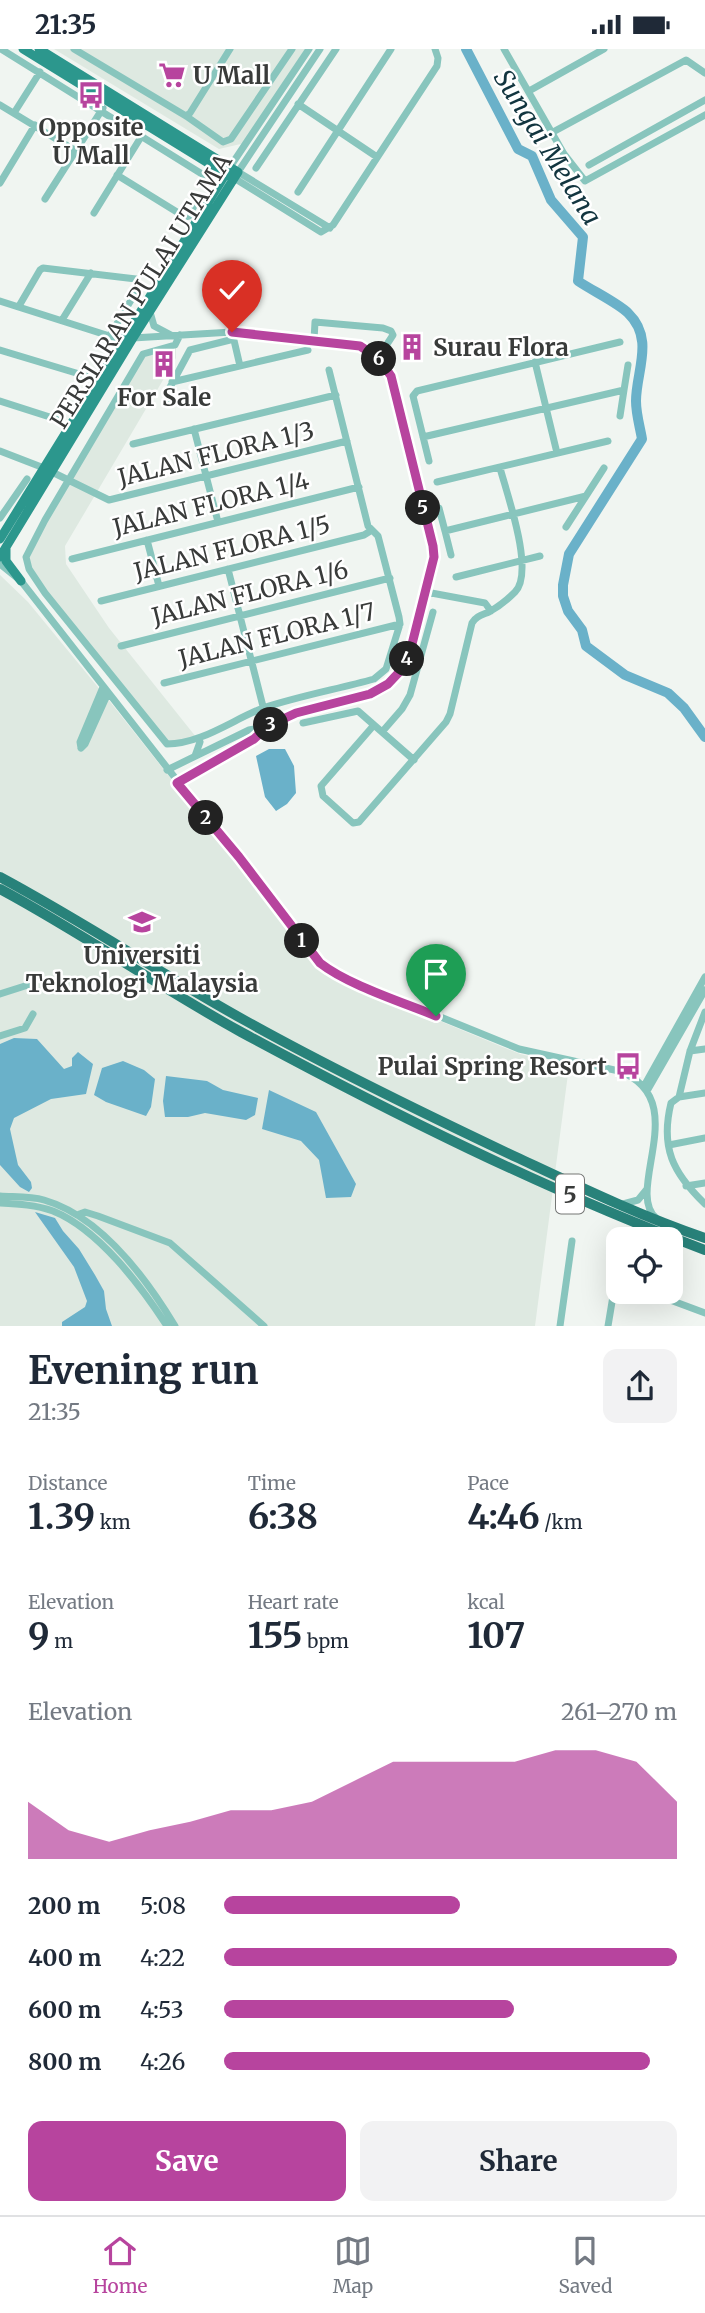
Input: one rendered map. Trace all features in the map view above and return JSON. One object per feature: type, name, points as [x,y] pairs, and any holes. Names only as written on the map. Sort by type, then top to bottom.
[{"type":"highway","name":"5","points":[[0,877],[245,1020],[338,1070],[587,1190],[705,1238]]},
{"type":"highway","name":"5","points":[[0,889],[53,917],[240,1031],[438,1133],[597,1206],[705,1250]]},
{"type":"main road","points":[[23,49],[42,52],[232,173]]},
{"type":"main road","name":"PERSIARAN PULAI UTAMA","points":[[0,557],[2,539],[150,312],[232,173]]},
{"type":"main road","name":"PERSIARAN PULAI UTAMA","points":[[48,470],[122,341],[232,173]]},
{"type":"main road","points":[[2,539],[6,561],[21,581]]},
{"type":"street","points":[[1,49],[210,179]]},
{"type":"street","points":[[74,49],[86,52],[223,142],[231,139],[292,49]]},
{"type":"street","points":[[186,116],[230,49]]},
{"type":"street","name":"PERSIARAN PULAI UTAMA","points":[[232,173],[309,49]]},
{"type":"street","name":"PERSIARAN PULAI UTAMA","points":[[232,173],[320,49]]},
{"type":"street","points":[[256,169],[336,49]]},
{"type":"street","points":[[298,192],[391,49]]},
{"type":"street","points":[[232,173],[321,232],[330,228],[437,66],[435,49]]},
{"type":"street","points":[[530,91],[604,49]]},
{"type":"street","points":[[505,50],[564,155],[586,181],[705,115]]},
{"type":"street","points":[[553,132],[685,60],[705,73]]},
{"type":"street","points":[[14,113],[40,72]]},
{"type":"street","points":[[45,199],[109,97]]},
{"type":"street","points":[[589,165],[705,100]]},
{"type":"street","points":[[298,104],[377,157]]},
{"type":"street","points":[[0,105],[76,151]]},
{"type":"street","points":[[0,183],[35,125]]},
{"type":"street","points":[[94,213],[141,137]]},
{"type":"street","points":[[117,175],[184,217],[189,216],[197,200]]},
{"type":"street","points":[[19,306],[41,268],[136,279],[139,287],[110,335]]},
{"type":"street","points":[[62,320],[91,272]]},
{"type":"street","points":[[0,301],[122,341]]},
{"type":"street","points":[[150,312],[154,326],[176,335]]},
{"type":"street","points":[[314,340],[315,322],[383,328],[391,331],[393,335],[378,358]]},
{"type":"street","points":[[176,335],[175,345],[143,354],[28,551],[27,563],[45,593],[167,744],[198,740],[263,708],[374,679],[386,669],[400,624],[378,536],[369,526],[329,370]]},
{"type":"street","points":[[233,335],[240,366]]},
{"type":"street","points":[[171,404],[168,391],[190,350],[233,335]]},
{"type":"street","points":[[133,338],[233,335],[314,340],[360,346],[378,358],[391,376],[434,557],[410,652],[404,667],[388,684],[370,694],[296,713],[268,726],[249,730],[167,770]]},
{"type":"street","points":[[429,461],[414,393],[620,342]]},
{"type":"street","points":[[0,350],[86,376]]},
{"type":"street","points":[[172,382],[308,351]]},
{"type":"street","points":[[535,362],[557,453]]},
{"type":"street","points":[[620,416],[628,365]]},
{"type":"street","points":[[423,437],[624,390]]},
{"type":"street","points":[[133,444],[335,395]]},
{"type":"street","points":[[0,401],[56,419]]},
{"type":"street","points":[[194,429],[218,522]]},
{"type":"street","name":"JALAN FLORA 1/3","points":[[69,481],[109,499],[347,441]]},
{"type":"street","points":[[437,482],[608,442]]},
{"type":"street","points":[[0,451],[69,481]]},
{"type":"street","points":[[374,725],[321,786],[323,796],[356,823],[441,729],[450,714],[475,618],[509,598],[521,584],[524,561],[500,468]]},
{"type":"street","points":[[566,527],[604,468]]},
{"type":"street","points":[[0,518],[27,479]]},
{"type":"street","name":"JALAN FLORA 1/4","points":[[72,559],[359,487]]},
{"type":"street","points":[[444,530],[586,496]]},
{"type":"street","points":[[0,501],[9,505]]},
{"type":"street","points":[[439,508],[451,555]]},
{"type":"street","name":"JALAN FLORA 1/5","points":[[101,601],[364,535],[372,530]]},
{"type":"street","points":[[147,540],[159,586]]},
{"type":"street","points":[[456,577],[540,557]]},
{"type":"street","points":[[0,563],[21,581],[177,783],[239,857],[313,955],[327,969],[519,1049],[587,1063],[632,1076],[652,1077]]},
{"type":"street","points":[[228,569],[268,726]]},
{"type":"street","name":"JALAN FLORA 1/6","points":[[121,646],[390,578]]},
{"type":"street","points":[[426,592],[485,603],[491,611]]},
{"type":"street","points":[[382,731],[402,709],[410,695],[433,612]]},
{"type":"street","name":"JALAN FLORA 1/7","points":[[164,683],[400,624]]},
{"type":"street","points":[[106,690],[85,744],[81,748],[80,742],[106,690]]},
{"type":"street","points":[[303,723],[354,711],[362,714],[414,760]]},
{"type":"street","points":[[177,783],[254,739],[268,726]]},
{"type":"street","points":[[198,740],[210,748]]},
{"type":"street","points":[[194,756],[198,740]]},
{"type":"street","points":[[646,1088],[705,977]]},
{"type":"street","points":[[0,994],[28,985]]},
{"type":"street","points":[[662,1222],[649,1211],[648,1188],[653,1154],[652,1077],[705,990]]},
{"type":"street","points":[[680,1097],[690,1051],[705,1012]]},
{"type":"street","points":[[0,1036],[24,1028],[33,1014]]},
{"type":"street","points":[[690,1051],[705,1049]]},
{"type":"street","points":[[632,1076],[646,1088],[653,1107]]},
{"type":"street","points":[[705,1093],[680,1097],[671,1103],[668,1117],[671,1162],[686,1186],[705,1204]]},
{"type":"street","points":[[669,1145],[705,1138]]},
{"type":"street","points":[[686,1186],[705,1183]]},
{"type":"street","points":[[587,1190],[624,1204],[638,1200],[648,1188]]},
{"type":"street","points":[[0,1196],[40,1199],[77,1215],[93,1226],[118,1250],[175,1326]]},
{"type":"street","points":[[0,1203],[40,1207],[69,1219],[84,1229],[134,1282],[167,1326]]},
{"type":"street","points":[[77,1215],[85,1212],[98,1216],[170,1244],[264,1326]]},
{"type":"street","points":[[560,1326],[572,1241]]},
{"type":"street","points":[[608,1326],[612,1304]]},
{"type":"street","points":[[681,1304],[705,1313]]},
{"type":"shaded area","points":[[54,49],[305,49],[245,143],[219,149]]},
{"type":"shaded area","points":[[176,347],[176,358],[65,546],[66,564],[109,628],[196,737],[166,746],[27,570],[26,550],[141,353]]},
{"type":"shaded area","name":"Universiti Teknologi Malaysia","points":[[0,575],[28,602],[111,703],[326,974],[520,1054],[569,1066],[535,1326],[0,1326]]},
{"type":"water","points":[[269,749],[285,749],[294,766],[296,793],[287,804],[276,811],[265,797],[256,756]]},
{"type":"water","points":[[14,1038],[37,1039],[64,1069],[72,1066],[72,1058],[78,1052],[93,1064],[86,1094],[51,1099],[14,1118],[10,1129],[18,1165],[31,1182],[32,1188],[29,1192],[20,1187],[0,1165],[0,1044]]},
{"type":"water","points":[[123,1061],[144,1070],[155,1079],[151,1107],[146,1116],[94,1095],[102,1068]]},
{"type":"water","points":[[166,1076],[207,1081],[223,1090],[258,1098],[255,1115],[246,1120],[205,1113],[188,1117],[165,1117],[163,1101]]},
{"type":"water","points":[[269,1090],[316,1112],[356,1184],[351,1197],[326,1198],[319,1160],[301,1141],[262,1129]]},
{"type":"water","points":[[35,1212],[55,1218],[79,1249],[104,1291],[112,1326],[62,1326],[62,1322],[85,1307],[87,1301],[74,1267]]},
{"type":"waterway","name":"Sungai Melana","points":[[466,49],[518,149],[532,156],[551,200],[583,237],[578,281],[624,309],[641,333],[642,355],[636,401],[642,439],[569,554],[563,585],[568,611],[582,630],[586,646],[625,675],[668,693],[684,708],[705,737]]},
{"type":"place","name":"U Mall","points":[[172,75]]},
{"type":"place","name":"Opposite U Mall","points":[[91,95]]},
{"type":"place","name":"Surau Flora","points":[[412,347]]},
{"type":"place","name":"For Sale","points":[[164,364]]},
{"type":"place","name":"Universiti Teknologi Malaysia","points":[[142,922]]},
{"type":"place","name":"Pulai Spring Resort","points":[[628,1066]]},
{"type":"route","points":[[232,332],[346,343],[360,346],[378,358],[391,376],[434,557],[410,652],[404,667],[388,684],[370,694],[296,713],[268,726],[254,739],[177,783],[239,857],[320,963],[327,969],[436,1016]]}]
